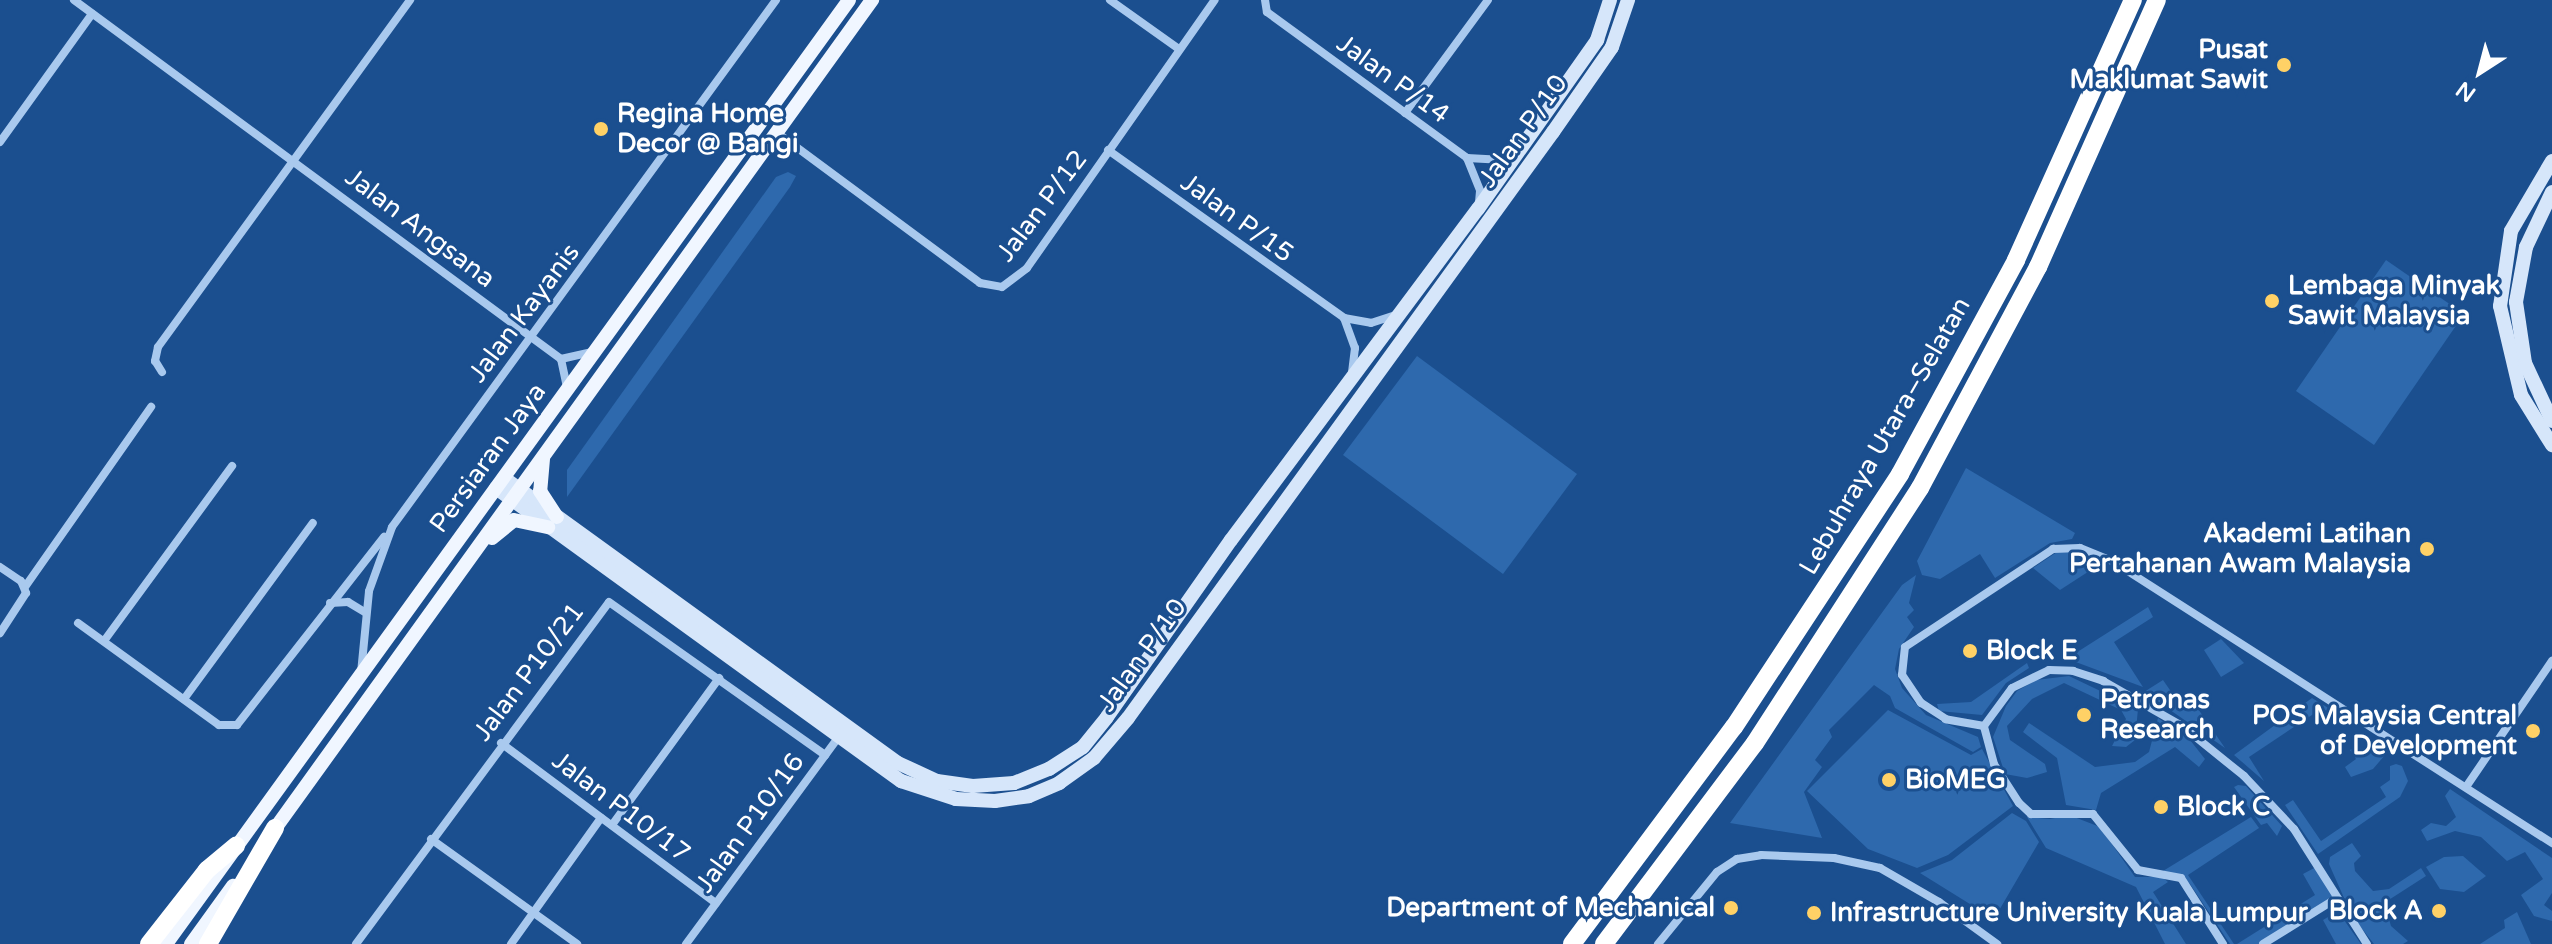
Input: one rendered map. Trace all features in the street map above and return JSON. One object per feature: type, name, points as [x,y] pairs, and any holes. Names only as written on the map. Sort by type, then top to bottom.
[{"type":"highway","name":"Lebuhraya Utara–Selatan","points":[[1572,944],[1734,727],[1900,474],[2016,260],[2133,0]]},
{"type":"highway","name":"Lebuhraya Utara–Selatan","points":[[1604,944],[1755,743],[1920,488],[2038,267],[2157,0]]},
{"type":"highway","points":[[208,944],[275,828]]},
{"type":"highway","points":[[149,944],[207,870],[236,846]]},
{"type":"main road","name":"Persiaran Jaya","points":[[166,944],[849,0]]},
{"type":"main road","name":"Persiaran Jaya","points":[[191,944],[872,0]]},
{"type":"main road","points":[[437,604],[502,527],[524,519],[552,522],[538,484],[547,447]]},
{"type":"street","name":"Jalan Angsana","points":[[74,0],[561,359]]},
{"type":"street","points":[[162,372],[155,361],[158,347],[410,0]]},
{"type":"street","name":"Jalan Kayanis","points":[[361,673],[366,613],[392,527],[776,0]]},
{"type":"street","points":[[1110,0],[1179,49]]},
{"type":"street","name":"Jalan P/12","points":[[776,132],[980,283],[1002,287],[1027,268],[1215,0]]},
{"type":"street","name":"Jalan P/14","points":[[1265,0],[1267,12],[1467,158]]},
{"type":"street","points":[[1405,113],[1488,0]]},
{"type":"street","name":"Jalan P/10","points":[[842,732],[937,781],[973,786],[1014,783],[1049,769],[1083,747],[1395,315],[1478,209],[1597,40],[1610,0]]},
{"type":"street","name":"Jalan P/10","points":[[500,483],[842,732],[901,781],[956,799],[1029,796],[1059,783],[1094,758],[1553,132],[1612,47],[1628,0]]},
{"type":"street","points":[[0,142],[92,14]]},
{"type":"street","points":[[283,173],[276,147],[302,147]]},
{"type":"street","points":[[283,173],[310,172],[302,147]]},
{"type":"street","points":[[1478,209],[1480,191],[1467,158],[1504,160],[1521,148]]},
{"type":"street","name":"Jalan P/15","points":[[1108,150],[1344,318]]},
{"type":"street","points":[[2552,161],[2511,231],[2500,306],[2515,381],[2552,445]]},
{"type":"street","points":[[2552,192],[2526,247],[2516,302],[2525,363],[2552,421]]},
{"type":"street","points":[[1344,318],[1371,323],[1395,315]]},
{"type":"street","points":[[1344,318],[1355,348],[1351,377]]},
{"type":"street","points":[[566,391],[561,359],[596,349]]},
{"type":"street","points":[[0,633],[24,600],[25,587],[151,407]]},
{"type":"street","points":[[104,641],[232,466]]},
{"type":"street","points":[[184,699],[313,523]]},
{"type":"street","points":[[78,623],[219,725],[242,722],[330,603],[392,527]]},
{"type":"street","points":[[1984,726],[1946,719],[1921,703],[1902,675],[1905,647],[2053,549],[2075,547],[2112,561],[2552,843]]},
{"type":"street","points":[[0,567],[25,587]]},
{"type":"street","points":[[330,603],[348,602],[366,613]]},
{"type":"street","name":"Jalan P10/21","points":[[356,944],[501,743],[609,602],[825,755]]},
{"type":"street","points":[[2466,787],[2552,661]]},
{"type":"street","points":[[2223,944],[2181,878],[2138,870],[2093,814],[2031,814],[2019,803],[1994,764],[1984,726],[2004,696],[2028,676],[2073,671],[2103,681],[2182,726],[2244,776],[2294,829],[2367,944]]},
{"type":"street","points":[[612,825],[719,678]]},
{"type":"street","name":"Jalan P10/16","points":[[686,944],[842,732]]},
{"type":"street","name":"Jalan P10/17","points":[[501,743],[716,903]]},
{"type":"street","points":[[511,944],[601,818]]},
{"type":"street","points":[[431,839],[577,944]]},
{"type":"street","points":[[1658,944],[1717,872],[1737,859],[1761,855],[1834,858],[1880,868],[1939,902],[1997,944]]},
{"type":"street","points":[[2263,944],[2337,898]]},
{"type":"shaded area","points":[[788,172],[796,176],[790,187],[567,497],[567,470],[776,177]]},
{"type":"shaded area","points":[[2386,260],[2464,314],[2374,445],[2296,391]]},
{"type":"shaded area","points":[[1417,356],[1577,474],[1503,574],[1343,455]]},
{"type":"shaded area","points":[[1966,468],[2075,533],[2072,539],[2050,543],[1995,578],[1980,554],[1940,579],[1922,575],[1917,561]]},
{"type":"shaded area","points":[[2073,550],[2092,558],[2094,568],[2060,590],[2033,568],[2057,552]]},
{"type":"shaded area","points":[[1916,575],[1909,603],[1914,610],[1907,617],[1914,627],[1899,649],[1895,669],[1902,688],[1926,715],[1978,737],[1981,747],[1973,752],[1895,708],[1890,696],[1874,685],[1829,730],[1832,737],[1815,760],[1822,767],[1804,792],[1822,838],[1730,823],[1902,585]]},
{"type":"shaded area","points":[[2148,607],[2153,617],[2114,642],[2143,687],[2073,661],[2071,656]]},
{"type":"shaded area","points":[[2221,639],[2244,663],[2221,677],[2204,650]]},
{"type":"shaded area","points":[[2027,663],[2029,668],[2006,683],[1982,715],[1939,711],[1937,704],[1971,702]]},
{"type":"shaded area","points":[[2069,676],[2138,709],[2135,740],[2126,747],[2112,746],[2126,719],[2121,710],[2064,683],[2032,699],[2007,726],[2010,740],[2045,764],[2047,772],[2027,778],[2005,774],[1993,737],[2006,706],[2017,691],[2036,680]]},
{"type":"shaded area","points":[[2163,680],[2181,706],[2201,692],[2206,698],[2196,706],[2225,748],[2144,692]]},
{"type":"shaded area","points":[[2312,698],[2338,714],[2321,709],[2249,757],[2264,781],[2234,755]]},
{"type":"shaded area","name":"BioMEG","points":[[1888,710],[1971,755],[1982,749],[2013,806],[1948,855],[1917,868],[1868,849],[1807,791]]},
{"type":"shaded area","points":[[2158,718],[2190,740],[2205,759],[2199,767],[2175,747],[2101,793],[2096,810],[2066,805],[2057,758],[2023,732],[2029,723],[2095,767],[2135,762],[2149,752]]},
{"type":"shaded area","points":[[2379,743],[2385,755],[2373,769],[2351,777],[2345,767],[2356,759],[2350,750],[2357,746],[2366,751]]},
{"type":"shaded area","points":[[2390,766],[2402,766],[2408,781],[2400,797],[2318,854],[2285,805],[2293,800],[2321,841],[2386,797],[2380,787],[2390,780]]},
{"type":"shaded area","points":[[2246,786],[2282,826],[2277,836],[2267,823],[2261,825],[2234,787]]},
{"type":"shaded area","points":[[2450,789],[2552,858],[2552,893],[2544,905],[2552,911],[2552,921],[2534,916],[2521,895],[2543,879],[2525,852],[2507,861],[2481,837],[2455,831],[2427,841],[2421,830],[2431,823],[2446,826],[2456,817],[2445,796]]},
{"type":"shaded area","points":[[2012,813],[2026,821],[2039,842],[1994,919],[1920,873],[1952,860]]},
{"type":"shaded area","points":[[2069,815],[2100,827],[2135,877],[2162,877],[2168,882],[2153,892],[2186,944],[2165,944],[2136,887],[2046,848],[2027,817],[2050,819]]},
{"type":"shaded area","points":[[2251,817],[2259,828],[2188,875],[2234,944],[2230,944],[2190,884],[2163,871]]},
{"type":"shaded area","points":[[2352,843],[2361,856],[2354,863],[2355,871],[2373,891],[2389,889],[2421,868],[2426,876],[2384,903],[2391,926],[2408,941],[2403,944],[2374,944],[2352,916],[2329,864],[2330,857]]},
{"type":"shaded area","points":[[2463,856],[2486,876],[2464,892],[2440,889],[2426,867],[2444,857]]},
{"type":"shaded area","points":[[2316,867],[2334,897],[2258,944],[2237,944],[2315,895],[2303,874]]},
{"type":"shaded area","points":[[2338,911],[2361,944],[2336,944],[2323,920]]},
{"type":"shaded area","points":[[2517,912],[2531,944],[2480,944],[2505,928],[2504,920]]},
{"type":"place","name":"Pusat Maklumat Sawit","points":[[2284,65]]},
{"type":"place","name":"Regina Home Decor @ Bangi","points":[[601,129]]},
{"type":"place","name":"Lembaga Minyak Sawit Malaysia","points":[[2272,301]]},
{"type":"place","name":"Akademi Latihan Pertahanan Awam Malaysia","points":[[2427,549]]},
{"type":"place","name":"Block E","points":[[1970,651]]},
{"type":"place","name":"Petronas Research","points":[[2084,715]]},
{"type":"place","name":"POS Malaysia Central of Development","points":[[2533,731]]},
{"type":"place","name":"BioMEG","points":[[1889,780]]},
{"type":"place","name":"Block C","points":[[2161,807]]},
{"type":"place","name":"Department of Mechanical","points":[[1731,908]]},
{"type":"place","name":"Block A","points":[[2439,911]]},
{"type":"place","name":"Infrastructure University Kuala Lumpur","points":[[1814,913]]}]
